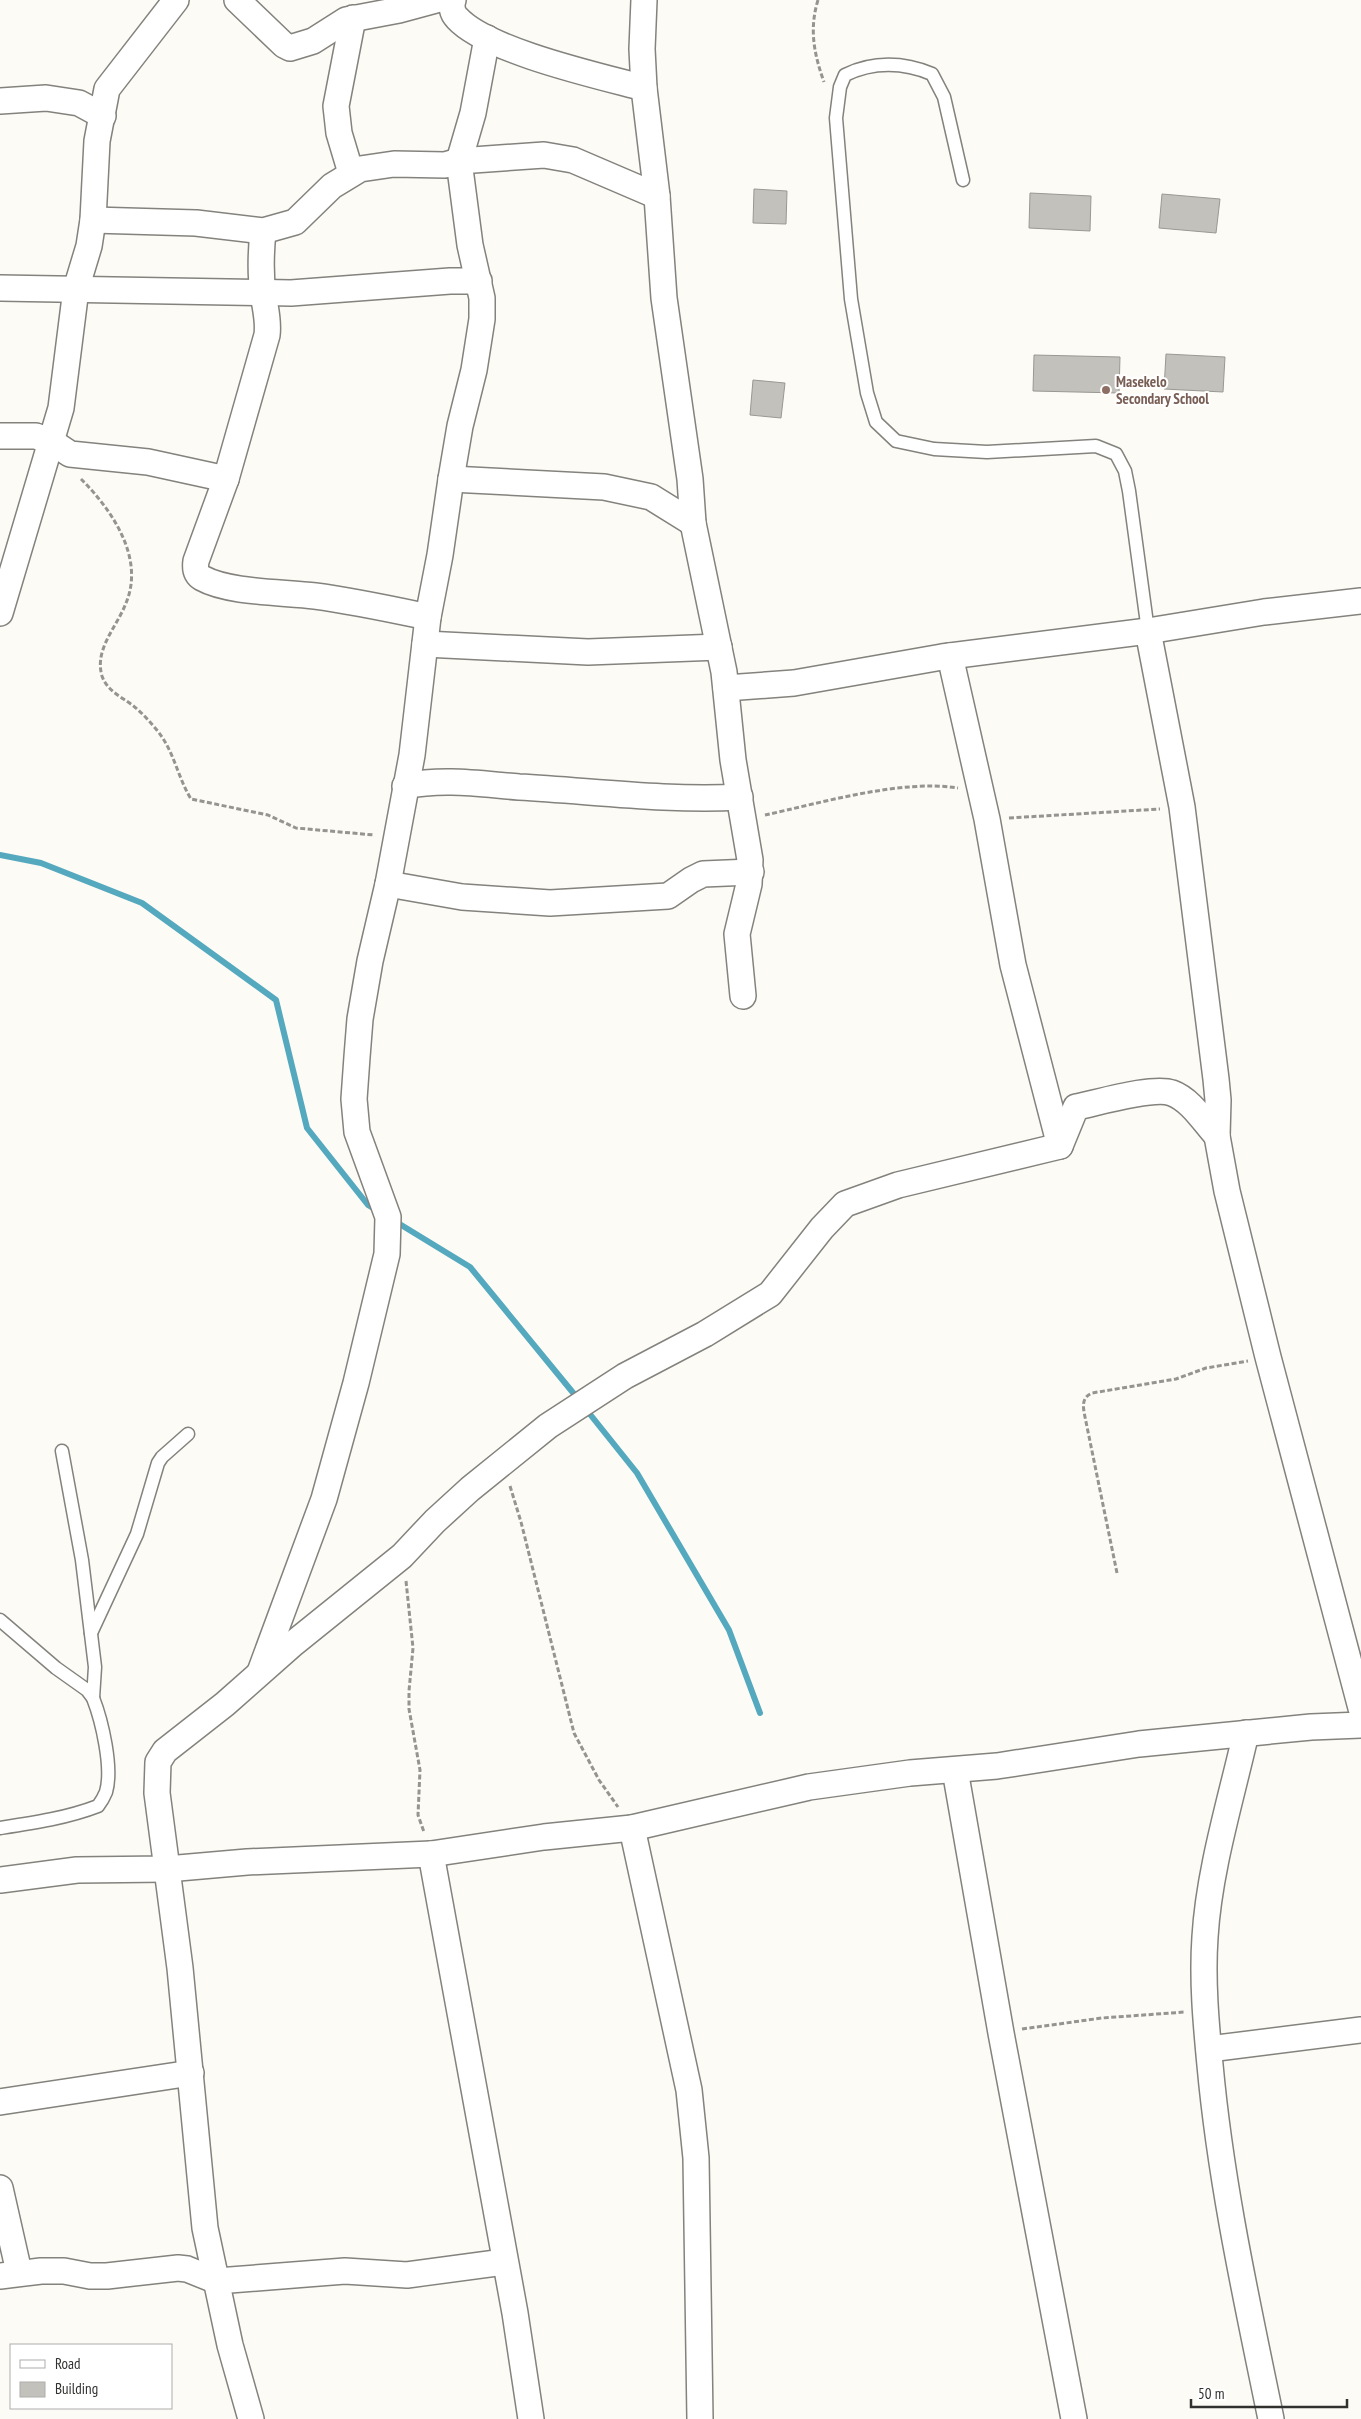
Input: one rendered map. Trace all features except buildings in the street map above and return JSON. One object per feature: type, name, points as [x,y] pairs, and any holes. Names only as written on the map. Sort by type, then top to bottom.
[{"type":"street","points":[[1,607],[55,445],[76,289],[89,246],[93,220],[97,141],[107,89],[176,0]]},
{"type":"street","points":[[237,0],[284,45],[290,48],[313,40],[344,20],[399,10],[436,0]]},
{"type":"street","points":[[453,0],[453,12],[456,18],[487,38],[556,64],[644,88]]},
{"type":"street","points":[[644,0],[642,49],[644,88],[657,196],[664,298],[689,470],[693,523],[720,647],[750,872],[737,934],[743,996]]},
{"type":"street","points":[[351,173],[339,133],[336,106],[353,18]]},
{"type":"street","points":[[258,1676],[324,1499],[356,1383],[387,1254],[388,1217],[357,1132],[354,1099],[360,1019],[379,916],[388,884],[417,719],[428,617],[440,555],[460,426],[474,370],[482,319],[482,298],[470,244],[459,161],[473,114],[487,38]]},
{"type":"street","points":[[0,100],[46,98],[79,103],[103,116]]},
{"type":"street","points":[[93,220],[196,223],[263,231],[296,222],[332,186],[360,169],[394,164],[445,165],[459,161],[544,154],[558,156],[592,167],[657,196]]},
{"type":"street","points":[[263,231],[260,255],[267,314],[267,335],[226,479],[196,561],[196,571],[200,576],[213,582],[247,589],[375,605],[428,617]]},
{"type":"street","points":[[0,288],[263,293],[450,281],[479,282]]},
{"type":"street","points":[[0,436],[36,436],[70,454],[148,462],[226,479]]},
{"type":"street","points":[[451,479],[604,487],[651,498],[693,523]]},
{"type":"street","points":[[726,688],[794,683],[950,656],[1148,631],[1264,612],[1361,601]]},
{"type":"street","points":[[1148,631],[1182,807],[1216,1080],[1218,1100],[1217,1136],[1227,1191],[1268,1357],[1361,1708]]},
{"type":"street","points":[[425,644],[588,652],[720,647]]},
{"type":"street","points":[[950,656],[987,819],[1013,965],[1060,1146]]},
{"type":"street","points":[[405,786],[451,781],[707,799],[742,808]]},
{"type":"street","points":[[388,884],[462,896],[550,903],[668,896],[703,874],[750,872]]},
{"type":"street","points":[[1060,1146],[1076,1107],[1134,1095],[1163,1092],[1172,1093],[1186,1102],[1217,1136]]},
{"type":"street","points":[[251,2419],[230,2345],[205,2228],[199,2182],[191,2073],[157,1793],[158,1762],[165,1751],[182,1735],[258,1676],[294,1643],[402,1556],[435,1521],[548,1426],[581,1403],[662,1355],[741,1313],[770,1294],[822,1228],[838,1210],[852,1200],[898,1185],[1060,1146]]},
{"type":"street","points":[[0,1880],[76,1870],[167,1869],[247,1862],[431,1854],[544,1837],[632,1828],[809,1787],[1031,1761],[1139,1744],[1246,1733],[1361,1725]]},
{"type":"street","points":[[1246,1733],[1215,1868],[1205,1935],[1205,2011],[1214,2107],[1229,2208],[1271,2419]]},
{"type":"street","points":[[955,1770],[1001,2033],[1074,2419]]},
{"type":"street","points":[[632,1828],[689,2090],[696,2158],[700,2419]]},
{"type":"street","points":[[431,1854],[504,2262],[515,2312],[531,2419]]},
{"type":"street","points":[[1209,2049],[1361,2030]]},
{"type":"street","points":[[0,2102],[191,2073]]},
{"type":"street","points":[[0,2188],[10,2274],[64,2271],[90,2276],[106,2276],[178,2268],[187,2269],[217,2281],[345,2271],[407,2275],[504,2262]]},
{"type":"lane","points":[[964,180],[944,97],[932,74],[913,66],[886,64],[857,68],[844,75],[840,87],[836,118],[851,299],[867,393],[876,422],[896,442],[934,449],[987,452],[1096,446],[1116,454],[1125,471],[1130,491],[1148,631]]},
{"type":"lane","points":[[91,1633],[137,1534],[158,1463],[162,1457],[188,1434]]},
{"type":"lane","points":[[0,1828],[50,1820],[83,1812],[98,1806],[106,1792],[106,1758],[93,1698],[95,1667],[91,1633],[79,1542],[62,1451]]},
{"type":"lane","points":[[0,1620],[56,1668],[81,1685],[93,1698]]},
{"type":"path","points":[[818,0],[813,18],[814,53],[836,118]]},
{"type":"path","points":[[55,445],[74,472],[106,507],[120,532],[131,559],[133,576],[131,589],[100,655],[102,675],[109,688],[137,709],[168,745],[192,799],[268,815],[296,828],[396,837]]},
{"type":"path","points":[[742,808],[894,789],[944,786],[962,790]]},
{"type":"path","points":[[987,819],[1182,807]]},
{"type":"path","points":[[1117,1573],[1085,1417],[1083,1406],[1085,1398],[1092,1393],[1176,1379],[1206,1368],[1268,1357]]},
{"type":"path","points":[[500,1465],[507,1479],[521,1522],[574,1733],[599,1780],[632,1828]]},
{"type":"path","points":[[402,1556],[413,1648],[409,1692],[413,1735],[420,1770],[418,1815],[431,1854]]},
{"type":"path","points":[[1001,2033],[1102,2018],[1205,2011]]},
{"type":"waterway","points":[[0,855],[41,863],[142,903],[276,1000],[307,1128],[368,1205],[378,1211]]},
{"type":"waterway","points":[[393,1220],[470,1267],[579,1400]]},
{"type":"waterway","points":[[585,1408],[637,1473],[729,1630],[760,1713]]},
{"type":"place","name":"Masekelo Secondary School","points":[[1106,390]]}]
